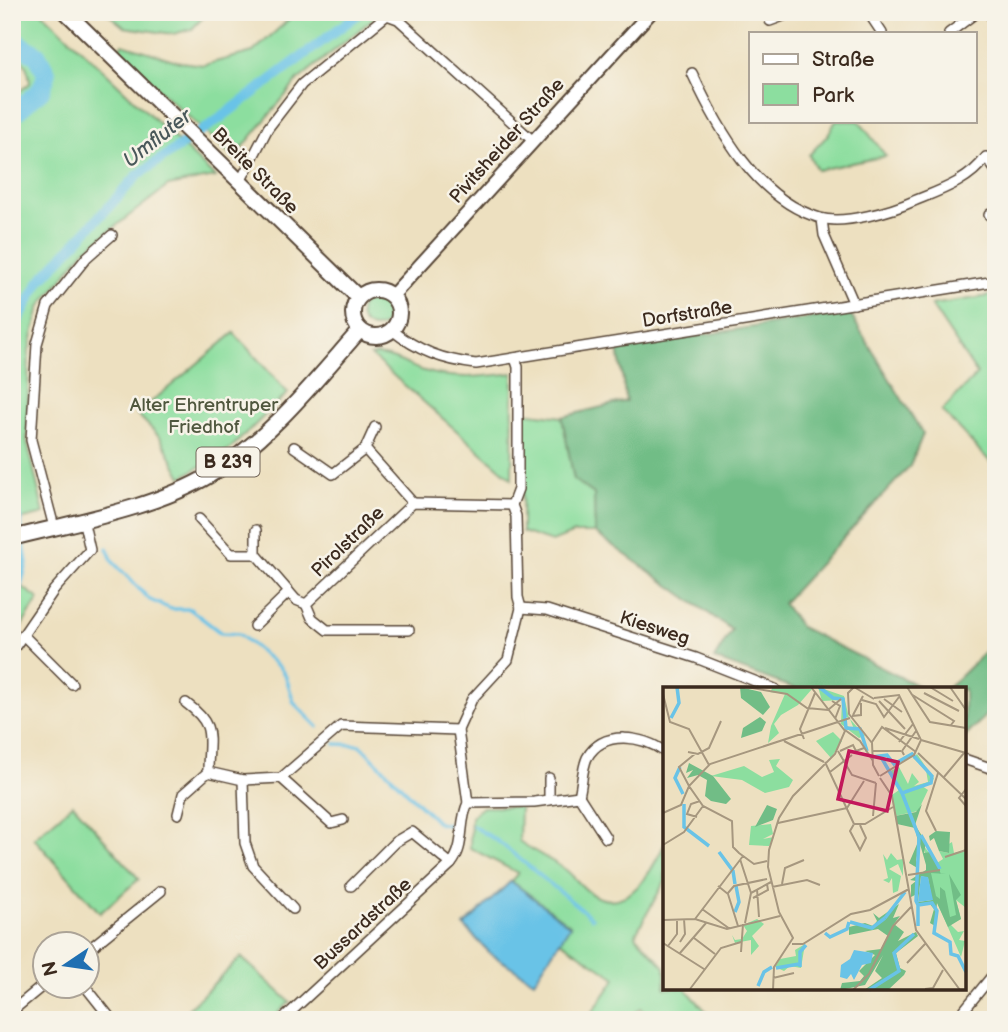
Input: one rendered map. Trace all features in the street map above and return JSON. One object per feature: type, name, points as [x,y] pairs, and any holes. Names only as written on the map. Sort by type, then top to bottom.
[{"type":"main road","name":"Breite Straße","points":[[66,12],[358,297]]},
{"type":"main road","name":"Pivitsheider Straße","points":[[392,296],[532,139],[651,12]]},
{"type":"main road","points":[[375,289],[392,296],[399,309],[392,330],[372,336],[360,330],[352,318],[358,297],[375,289]]},
{"type":"main road","name":"B 239","points":[[12,538],[178,491],[210,475],[280,421],[360,330]]},
{"type":"street","points":[[770,21],[794,12]]},
{"type":"street","points":[[868,12],[881,32]]},
{"type":"street","points":[[950,32],[977,12]]},
{"type":"street","points":[[988,12],[996,23]]},
{"type":"street","points":[[240,182],[268,128],[302,84],[387,15],[398,19],[532,139]]},
{"type":"street","points":[[692,73],[707,106],[772,195],[822,219],[854,217],[896,209],[975,172],[986,157],[996,171]]},
{"type":"street","points":[[822,219],[824,235],[854,304]]},
{"type":"street","points":[[54,527],[31,440],[37,344],[48,306],[87,257],[112,235]]},
{"type":"street","name":"Dorfstraße","points":[[392,330],[416,347],[448,361],[476,364],[996,281]]},
{"type":"street","points":[[208,772],[243,780],[281,778],[341,726],[458,730],[472,699],[508,660],[521,608],[518,597],[516,516],[512,505],[518,489],[518,367],[515,358]]},
{"type":"street","points":[[293,446],[333,474],[365,449],[375,427]]},
{"type":"street","name":"Pirolstraße","points":[[365,449],[413,503]]},
{"type":"street","name":"Pirolstraße","points":[[306,604],[413,503],[512,505]]},
{"type":"street","points":[[12,651],[54,590],[90,551],[83,519]]},
{"type":"street","points":[[198,519],[231,554],[256,554],[257,530]]},
{"type":"street","name":"Pirolstraße","points":[[256,554],[289,592],[306,604],[312,618],[327,630],[409,630]]},
{"type":"street","points":[[254,626],[289,592]]},
{"type":"street","name":"Kiesweg","points":[[521,608],[547,610],[696,659],[770,687]]},
{"type":"street","points":[[24,636],[72,684]]},
{"type":"street","points":[[178,814],[183,794],[208,772],[208,725],[204,716],[186,703]]},
{"type":"street","name":"Bussardstraße","points":[[282,1020],[451,864],[461,843],[464,811],[468,803],[458,730]]},
{"type":"street","points":[[606,838],[579,796],[587,758],[601,743],[618,738],[642,739],[663,751]]},
{"type":"street","points":[[966,759],[996,770]]},
{"type":"street","points":[[281,778],[331,823],[343,820]]},
{"type":"street","points":[[549,778],[549,800]]},
{"type":"street","points":[[243,780],[245,843],[253,866],[293,909]]},
{"type":"street","points":[[468,803],[549,800],[579,796]]},
{"type":"street","name":"Bussardstraße","points":[[351,886],[395,842],[412,832],[418,834],[451,864]]},
{"type":"street","points":[[102,939],[161,891]]},
{"type":"street","points":[[956,1020],[996,971]]},
{"type":"street","points":[[12,1011],[32,995]]},
{"type":"street","points":[[96,1000],[112,1020]]},
{"type":"green space","points":[[12,12],[42,12],[215,177],[168,186],[84,251],[40,307],[29,350],[27,441],[44,514],[12,522],[12,97],[30,83],[26,65],[12,53]]},
{"type":"green space","points":[[106,12],[208,12],[192,29],[173,34],[124,27]]},
{"type":"green space","points":[[297,12],[381,12],[298,80],[234,158],[115,50],[123,44],[180,62],[204,65],[253,52]]},
{"type":"green space","points":[[835,122],[860,122],[886,156],[817,170],[809,155],[827,136]]},
{"type":"green space","points":[[996,295],[996,468],[942,411],[977,374],[931,305]]},
{"type":"green space","points":[[375,298],[381,299],[389,307],[389,319],[381,327],[375,328],[369,327],[361,319],[360,313],[361,307],[369,299]]},
{"type":"green space","points":[[849,312],[923,434],[910,466],[783,603],[800,627],[920,687],[791,687],[714,659],[732,630],[595,533],[594,494],[574,480],[562,417],[626,401],[618,348]]},
{"type":"green space","name":"Alter Ehrentruper Friedhof","points":[[234,333],[288,393],[231,448],[182,477],[160,437],[137,414]]},
{"type":"green space","points":[[377,355],[447,376],[513,373],[512,479],[371,356]]},
{"type":"green space","points":[[523,412],[562,417],[574,480],[594,494],[595,533],[574,533],[552,542],[522,532]]},
{"type":"green space","points":[[12,532],[19,563],[14,581],[39,599],[12,641]]},
{"type":"green space","points":[[996,641],[996,705],[966,736],[966,687],[949,687]]},
{"type":"green space","points":[[73,804],[139,879],[100,913],[34,838]]},
{"type":"green space","points":[[483,807],[520,807],[519,841],[566,870],[595,896],[608,900],[619,899],[639,886],[663,847],[663,885],[635,935],[663,965],[663,990],[687,990],[714,1020],[652,1020],[641,1008],[627,1020],[587,1020],[616,978],[560,941],[570,925],[511,881],[518,873],[470,848],[471,816]]},
{"type":"green space","points":[[241,957],[290,1002],[271,1020],[187,1020],[182,1015]]},
{"type":"water","points":[[511,881],[570,926],[534,981],[491,954],[464,926]]},
{"type":"waterway","name":"Umfluter","points":[[12,331],[40,281],[138,175],[219,119],[361,12]]},
{"type":"waterway","points":[[12,40],[37,55],[47,74],[41,90],[12,115]]},
{"type":"waterway","points":[[12,517],[19,563],[12,588]]},
{"type":"waterway","points":[[107,548],[113,562],[150,600],[171,609],[190,609],[221,633],[239,634],[280,668],[286,677],[294,703],[318,727]]},
{"type":"waterway","points":[[335,744],[360,745],[438,823],[453,826]]},
{"type":"waterway","points":[[473,826],[499,842],[592,918]]}]
